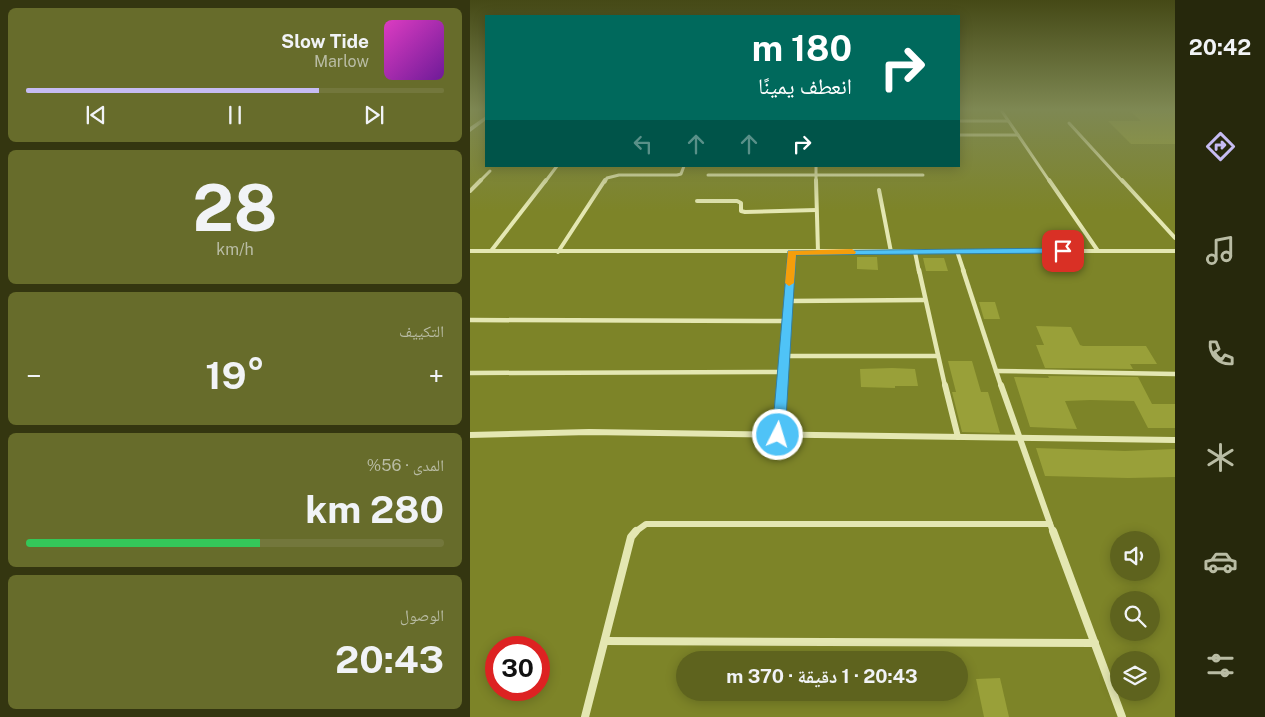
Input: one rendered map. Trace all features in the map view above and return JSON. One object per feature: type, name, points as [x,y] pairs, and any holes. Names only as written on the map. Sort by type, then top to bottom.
[{"type":"street","points":[[1024,143],[1098,251]]},
{"type":"street","points":[[1088,143],[1175,238]]},
{"type":"street","points":[[491,251],[556,167]]},
{"type":"street","points":[[558,252],[606,178],[619,175],[677,175],[681,174],[684,167]]},
{"type":"street","points":[[816,167],[818,252]]},
{"type":"street","points":[[470,191],[490,171]]},
{"type":"street","points":[[708,175],[923,175]]},
{"type":"street","points":[[879,190],[891,252]]},
{"type":"street","points":[[697,201],[737,201],[741,203],[741,211],[745,212],[816,210]]},
{"type":"street","points":[[957,251],[1018,438],[1122,717]]},
{"type":"street","points":[[470,252],[1175,251]]},
{"type":"street","points":[[915,252],[937,356],[958,437]]},
{"type":"street","points":[[778,435],[792,253]]},
{"type":"street","points":[[788,300],[925,300]]},
{"type":"street","points":[[470,320],[786,321]]},
{"type":"street","points":[[784,356],[937,356]]},
{"type":"street","points":[[996,371],[1175,374]]},
{"type":"street","points":[[470,373],[783,372]]},
{"type":"street","points":[[470,435],[590,432],[1175,440]]},
{"type":"street","points":[[585,717],[631,536],[637,528],[646,524],[1050,524]]},
{"type":"street","points":[[605,641],[1095,643]]},
{"type":"building","points":[[1130,143],[1175,143],[1175,144]]},
{"type":"building","points":[[857,257],[877,257],[878,270],[857,269]]},
{"type":"building","points":[[923,258],[944,258],[948,271],[926,271]]},
{"type":"building","points":[[979,302],[995,302],[1000,319],[984,319]]},
{"type":"building","points":[[1036,326],[1071,327],[1080,345],[1083,346],[1146,346],[1157,364],[1130,364],[1133,369],[1045,368],[1036,345],[1044,345]]},
{"type":"building","points":[[948,361],[972,361],[981,392],[988,392],[1000,433],[962,432],[952,392],[956,392]]},
{"type":"building","points":[[860,369],[915,369],[918,386],[895,386],[895,388],[861,387]]},
{"type":"building","points":[[1048,376],[1138,377],[1152,404],[1175,404],[1175,428],[1148,428],[1134,401],[1090,400],[1065,401],[1077,429],[1030,427],[1014,377],[1049,378]]},
{"type":"building","points":[[1036,448],[1125,451],[1175,449],[1175,477],[1045,476]]},
{"type":"building","points":[[1000,678],[1009,717],[984,717],[976,679]]},
{"type":"slow traffic","points":[[789,283],[792,253],[852,252]]},
{"type":"route","points":[[778,435],[792,253],[1063,251]]}]
